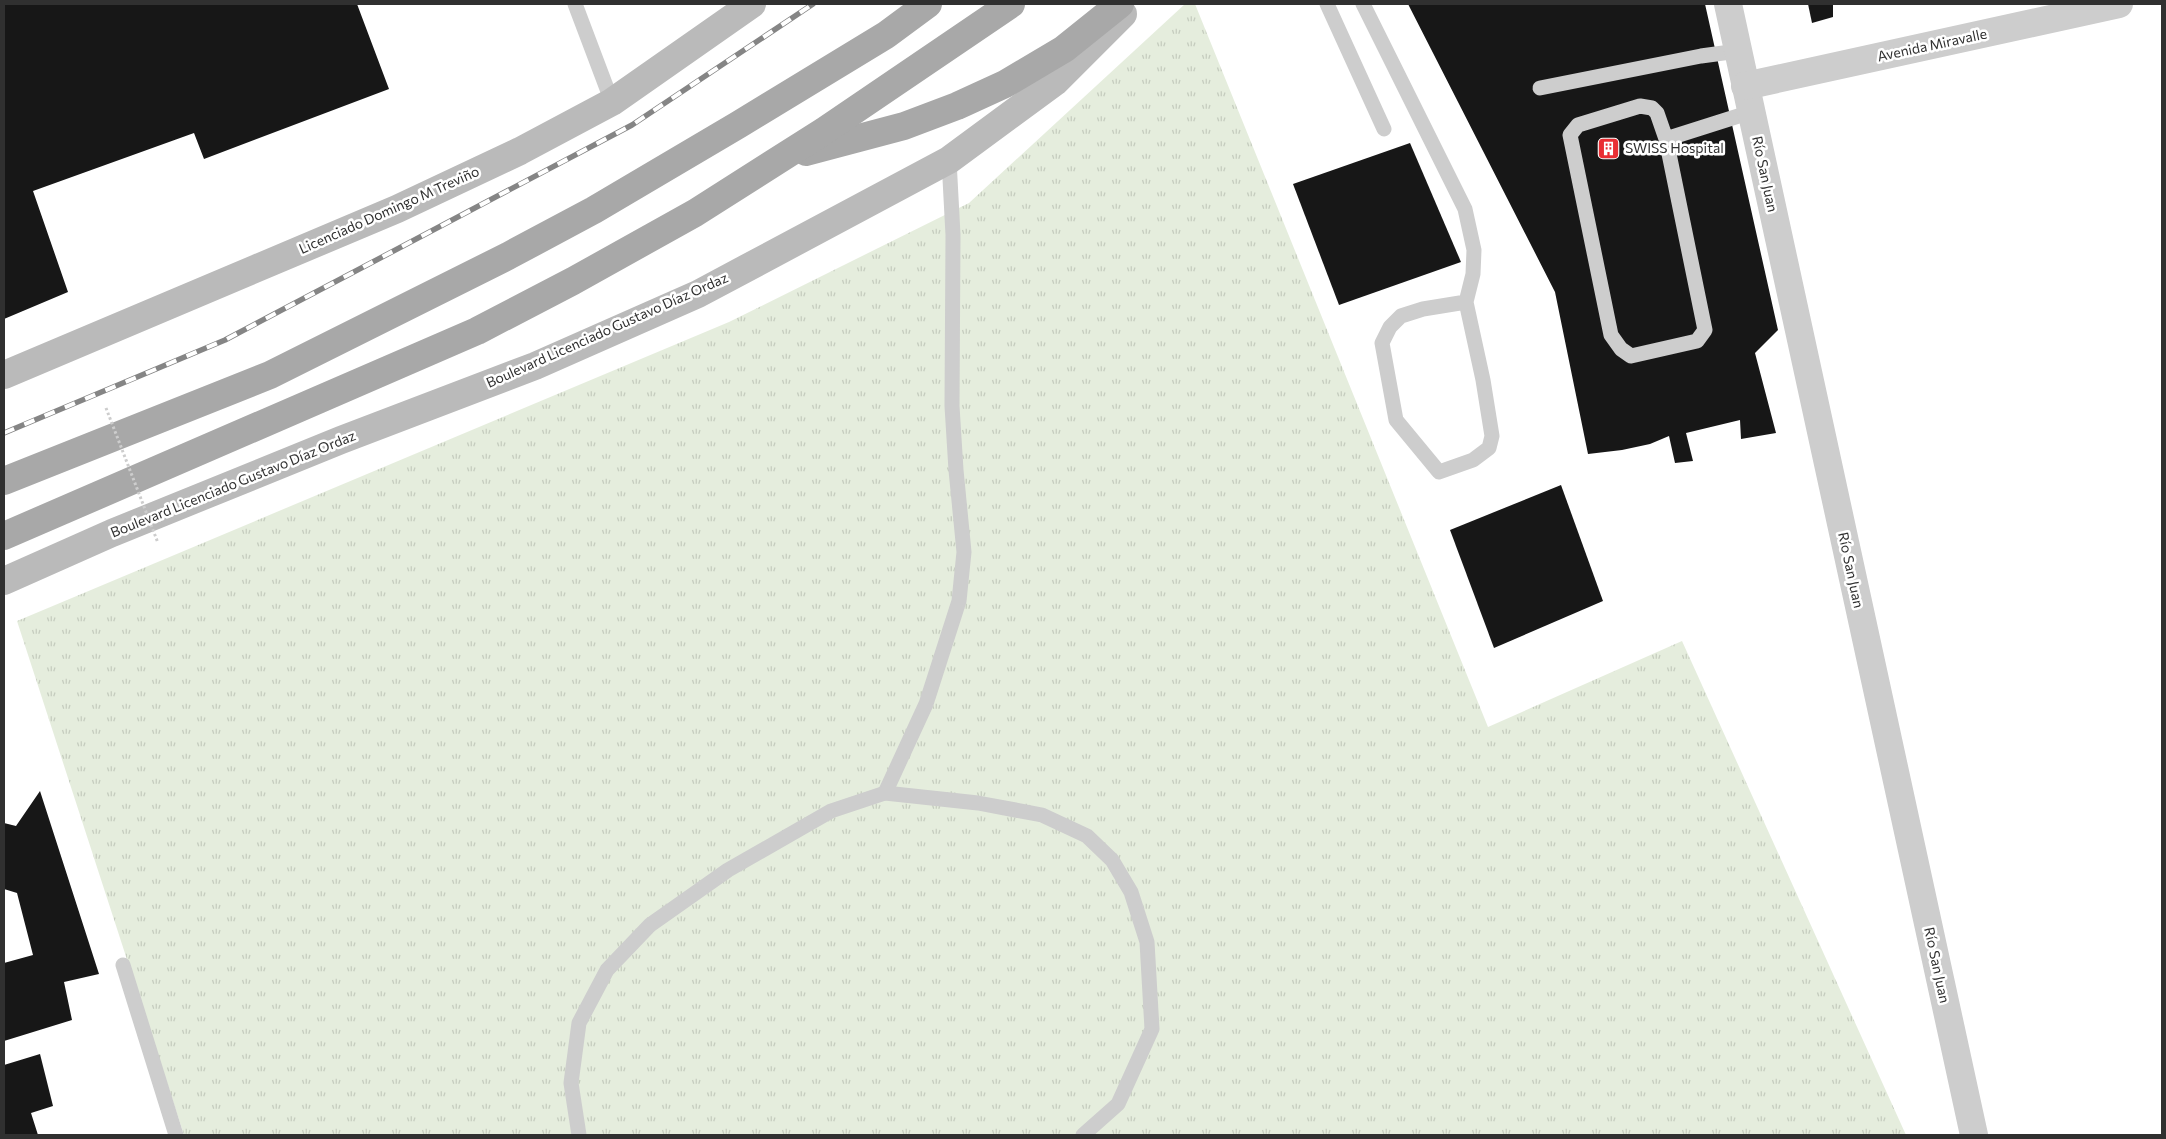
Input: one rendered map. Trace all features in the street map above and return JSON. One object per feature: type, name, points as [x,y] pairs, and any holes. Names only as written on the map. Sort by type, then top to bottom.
[{"type":"main road","name":"Licenciado Domingo M Treviño","points":[[4,375],[397,209],[520,151],[612,102],[752,4]]},
{"type":"main road","points":[[4,481],[270,375],[508,256],[594,210],[738,125],[886,35],[928,4]]},
{"type":"main road","points":[[4,536],[477,331],[574,281],[695,213],[824,131],[1011,4]]},
{"type":"main road","points":[[778,160],[904,126],[957,106],[1005,84],[1064,48],[1120,4]]},
{"type":"main road","name":"Boulevard Licenciado Gustavo Díaz Ordaz","points":[[4,582],[121,529],[341,440],[535,366],[689,298],[949,160],[1055,82],[1133,4]]},
{"type":"street","name":"Río San Juan","points":[[1728,4],[1974,1135]]},
{"type":"street","name":"Avenida Miravalle","points":[[1745,86],[2119,4]]},
{"type":"lane","points":[[575,4],[612,102]]},
{"type":"lane","points":[[1327,4],[1384,129]]},
{"type":"lane","points":[[1363,4],[1465,209],[1474,250],[1473,274],[1466,302],[1483,380],[1492,436],[1489,448],[1473,460],[1439,472],[1396,420],[1382,342],[1390,327],[1401,316],[1423,309],[1466,302]]},
{"type":"lane","points":[[1540,88],[1701,56],[1738,51]]},
{"type":"lane","points":[[1640,106],[1652,108],[1657,113],[1666,139],[1705,330],[1697,342],[1631,356],[1621,349],[1612,335],[1570,135],[1578,125],[1640,106]]},
{"type":"lane","points":[[1666,139],[1751,112]]},
{"type":"lane","points":[[885,793],[926,704],[959,601],[963,562],[964,552],[952,406],[952,235],[949,160]]},
{"type":"lane","points":[[579,1135],[571,1083],[579,1023],[607,970],[650,925],[728,870],[832,811],[885,793],[978,803],[1042,815],[1087,836],[1112,860],[1131,892],[1147,942],[1152,1030],[1118,1104],[1083,1135]]},
{"type":"lane","points":[[123,965],[176,1135]]},
{"type":"path","points":[[106,408],[158,543]]},
{"type":"green space","points":[[1185,4],[1195,4],[1488,727],[1682,641],[1906,1135],[184,1135],[17,621],[729,322],[969,203]]},
{"type":"building","points":[[4,4],[357,4],[389,89],[204,159],[194,133],[33,191],[68,292],[4,319]]},
{"type":"building","name":"SWISS Hospital","points":[[1408,4],[1705,4],[1778,330],[1755,353],[1776,433],[1741,439],[1740,420],[1686,433],[1693,461],[1675,463],[1669,436],[1650,444],[1588,454],[1555,292]]},
{"type":"building","points":[[1808,4],[1833,4],[1833,17],[1812,23]]},
{"type":"building","points":[[1410,143],[1461,262],[1339,305],[1293,184]]},
{"type":"building","points":[[1561,485],[1603,601],[1494,648],[1450,530]]},
{"type":"building","points":[[40,791],[99,974],[64,982],[72,1020],[4,1041],[4,963],[33,955],[17,893],[4,889],[4,823],[16,826]]},
{"type":"building","points":[[40,1054],[53,1106],[31,1113],[38,1135],[4,1135],[4,1065]]},
{"type":"railway","points":[[4,433],[225,340],[632,125],[813,4]]},
{"type":"place","name":"SWISS Hospital","points":[[1609,148]]}]
